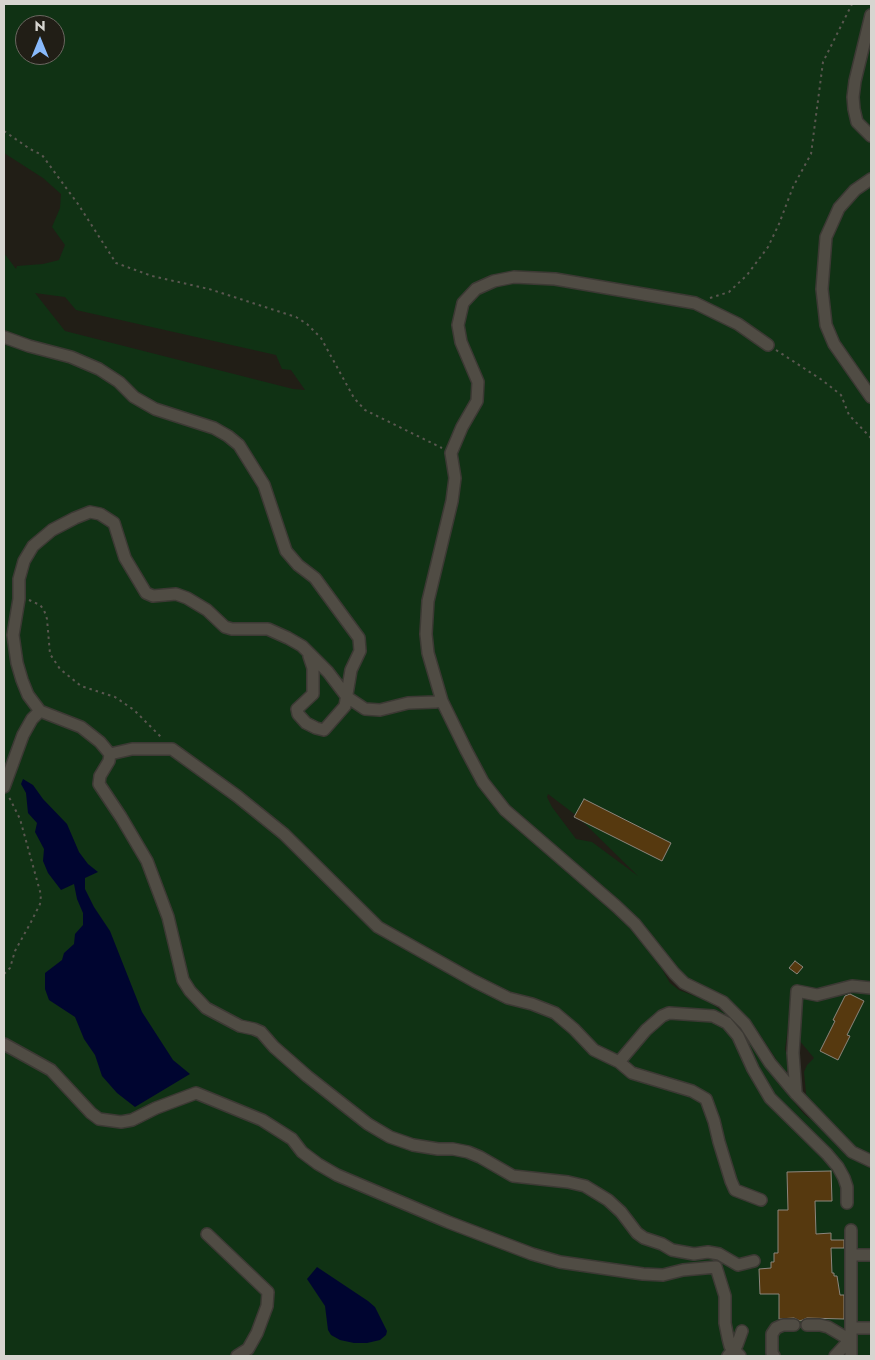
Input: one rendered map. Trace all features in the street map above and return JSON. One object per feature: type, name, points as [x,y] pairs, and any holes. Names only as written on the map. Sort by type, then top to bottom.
[{"type":"street","points":[[871,16],[855,81],[853,97],[857,122],[871,136]]},
{"type":"street","points":[[871,179],[855,190],[839,208],[825,244],[822,288],[826,325],[834,344],[871,397]]},
{"type":"street","points":[[768,344],[738,324],[695,303],[555,279],[514,277],[494,281],[476,290],[462,303],[458,325],[461,342],[478,382],[477,401],[462,427],[451,453],[454,478],[452,502],[428,601],[426,634],[432,672],[442,700],[483,782],[505,810],[635,924],[684,983],[723,1002],[741,1019],[770,1063],[796,1094],[852,1152],[871,1161]]},
{"type":"street","points":[[4,337],[71,357],[119,382],[134,397],[155,409],[214,428],[228,436],[239,446],[264,485],[286,552],[298,565],[315,578],[359,638],[360,651],[351,670],[345,706],[324,730],[306,723],[298,714],[297,709],[312,694],[314,683],[313,668],[309,654]]},
{"type":"street","points":[[442,700],[408,703],[380,710],[365,709],[347,697],[328,672],[302,646],[268,630],[232,629],[225,627],[198,603],[176,594],[153,596],[146,593],[126,558],[114,523],[100,514],[90,512],[52,530],[34,546],[24,561],[19,579],[19,599],[13,635],[17,663],[28,695],[40,712],[81,726],[100,742],[110,754],[109,761],[100,776],[99,784],[147,861],[168,917],[183,980],[190,991],[206,1008],[240,1026],[261,1032],[274,1047],[307,1076],[368,1124],[390,1137],[438,1149],[453,1148],[468,1152],[513,1176],[568,1182],[585,1186],[608,1200],[621,1212],[637,1233],[644,1238],[662,1244],[672,1250],[694,1254],[706,1259],[716,1267],[725,1296],[725,1323],[730,1346],[734,1354]]},
{"type":"street","points":[[6,791],[23,735],[32,719],[40,712]]},
{"type":"street","points":[[110,754],[132,749],[172,749],[237,796],[284,834],[378,927],[491,990],[508,998],[555,1012],[594,1050],[619,1062],[632,1073],[692,1091],[706,1099],[735,1190],[761,1200]]},
{"type":"street","points":[[796,1094],[793,1053],[798,991],[817,995],[852,986],[871,988]]},
{"type":"street","points":[[619,1062],[646,1030],[662,1016],[669,1013],[713,1016],[727,1023],[738,1036],[753,1069],[770,1098],[838,1167],[847,1187],[847,1203]]},
{"type":"street","points":[[731,1027],[741,1019]]},
{"type":"street","points":[[4,1044],[51,1070],[91,1113],[99,1118],[121,1122],[132,1120],[156,1108],[196,1094],[262,1120],[292,1139],[302,1152],[337,1175],[448,1222],[532,1254],[560,1262],[643,1274],[663,1275],[682,1270],[738,1265],[754,1261]]},
{"type":"street","points":[[851,1230],[851,1341]]},
{"type":"street","points":[[207,1234],[268,1292],[267,1306],[257,1333],[248,1349],[237,1356]]},
{"type":"street","points":[[694,1254],[714,1253],[738,1265]]},
{"type":"street","points":[[851,1255],[871,1255]]},
{"type":"street","points":[[774,1356],[772,1353],[772,1334],[776,1328],[783,1325],[794,1325]]},
{"type":"street","points":[[807,1325],[828,1327],[851,1341]]},
{"type":"street","points":[[835,1356],[842,1347],[871,1328]]},
{"type":"street","points":[[734,1354],[742,1331]]},
{"type":"path","points":[[695,303],[729,292],[746,275],[768,247],[779,224],[792,187],[811,154],[824,62],[852,4]]},
{"type":"path","points":[[4,131],[42,155],[78,204],[116,262],[152,276],[216,292],[296,316],[321,338],[354,398],[365,410],[451,453]]},
{"type":"path","points":[[768,344],[842,395],[849,415],[871,438]]},
{"type":"path","points":[[19,599],[30,600],[40,605],[44,610],[48,619],[50,654],[60,669],[81,686],[116,697],[134,710],[172,749]]},
{"type":"path","points":[[4,974],[10,968],[15,951],[40,904],[41,895],[20,819],[6,791]]},
{"type":"green space","points":[[4,4],[871,4],[871,1356],[4,1356],[4,253],[16,269],[17,266],[43,264],[59,260],[65,245],[52,227],[60,208],[61,194],[43,178],[4,153]],"holes":[[[35,293],[65,297],[76,310],[276,355],[282,369],[291,370],[305,390],[293,389],[65,331]],[[548,794],[577,816],[638,876],[592,842],[576,839],[552,807],[547,797]],[[649,952],[666,956],[691,982],[740,1011],[754,1026],[776,1059],[778,1067],[785,1073],[789,1069],[785,1049],[788,1027],[814,1058],[807,1065],[804,1072],[810,1119],[780,1085],[755,1051],[746,1034],[726,1014],[708,1001],[679,990],[670,983]]]},
{"type":"water","points":[[23,779],[33,785],[43,799],[67,824],[79,852],[88,864],[98,872],[85,878],[85,889],[110,931],[142,1012],[173,1060],[190,1074],[135,1107],[117,1093],[102,1076],[95,1055],[84,1039],[75,1017],[49,1000],[45,989],[45,973],[62,960],[64,953],[74,944],[75,934],[83,925],[83,913],[77,899],[74,884],[61,890],[48,873],[43,861],[44,849],[35,832],[37,823],[28,813],[26,793],[21,784]]},
{"type":"water","points":[[317,1267],[375,1307],[387,1331],[386,1335],[380,1340],[354,1343],[340,1340],[331,1335],[328,1330],[325,1306],[307,1279]]},
{"type":"building","points":[[584,799],[671,843],[662,861],[574,817]]},
{"type":"building","points":[[795,961],[803,967],[797,974],[789,968]]},
{"type":"building","points":[[850,994],[864,1001],[847,1035],[850,1036],[838,1060],[820,1051],[845,996]]},
{"type":"building","points":[[831,1171],[832,1201],[815,1201],[816,1234],[831,1233],[831,1240],[844,1240],[844,1248],[831,1248],[832,1273],[834,1273],[834,1276],[837,1276],[840,1295],[844,1295],[844,1319],[807,1318],[800,1321],[794,1318],[779,1319],[779,1294],[760,1294],[759,1269],[771,1268],[771,1262],[774,1262],[774,1253],[778,1253],[778,1210],[788,1210],[787,1172]]}]
